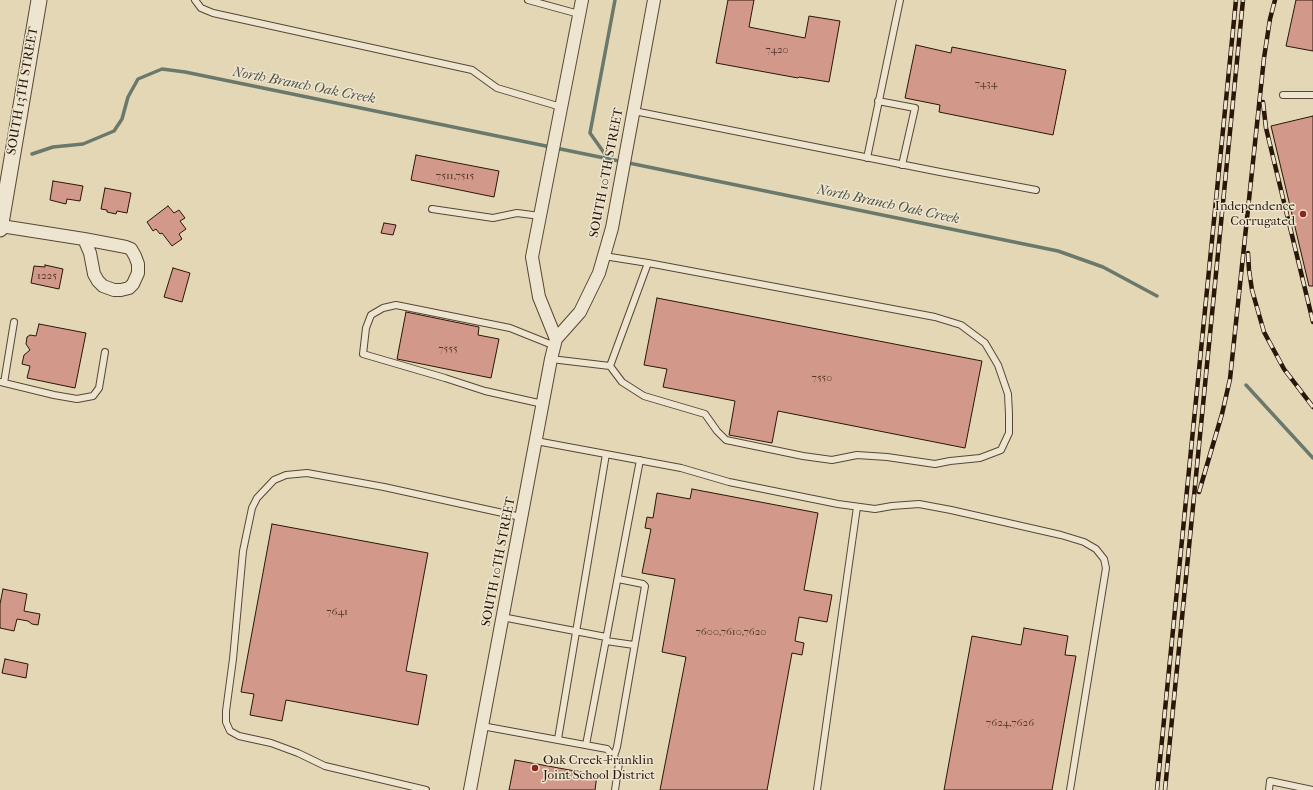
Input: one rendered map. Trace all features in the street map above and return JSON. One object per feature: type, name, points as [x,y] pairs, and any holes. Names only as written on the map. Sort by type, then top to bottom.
[{"type":"street","name":"SOUTH 13TH STREET","points":[[0,227],[39,0]]},
{"type":"street","points":[[556,342],[539,296],[532,257],[582,0]]},
{"type":"street","name":"SOUTH 10TH STREET","points":[[470,790],[551,359],[556,342],[580,312],[599,273],[604,256],[612,228],[654,0]]},
{"type":"street","points":[[0,227],[84,240],[126,247],[131,249],[138,264],[138,273],[133,284],[129,288],[121,290],[114,290],[103,286],[94,274],[90,253],[84,240]]},
{"type":"lane","points":[[195,0],[201,8],[213,14],[472,70],[497,88],[561,107]]},
{"type":"lane","points":[[528,0],[579,14]]},
{"type":"lane","points":[[867,158],[900,0]]},
{"type":"lane","points":[[1283,95],[1313,95]]},
{"type":"lane","points":[[878,101],[915,108],[902,165]]},
{"type":"lane","points":[[634,111],[902,165],[1036,190]]},
{"type":"lane","points":[[432,209],[493,218],[516,213],[540,216]]},
{"type":"lane","points":[[551,359],[610,366],[622,382],[644,396],[705,414],[717,431],[726,440],[803,456],[832,460],[857,456],[872,456],[935,464],[980,458],[1001,450],[1009,434],[1008,394],[998,365],[985,343],[961,325],[936,317],[604,256]]},
{"type":"lane","points":[[610,366],[648,263]]},
{"type":"lane","points":[[543,404],[485,391],[363,354],[366,328],[371,315],[383,308],[396,305],[510,328],[556,342]]},
{"type":"lane","points":[[14,322],[2,383],[77,399],[93,396],[99,388],[105,352]]},
{"type":"lane","points":[[536,441],[681,468],[729,482],[858,507],[875,509],[919,504],[951,510],[1061,535],[1084,542],[1096,549],[1104,559],[1106,568],[1070,790]]},
{"type":"lane","points":[[558,739],[606,454]]},
{"type":"lane","points":[[586,745],[640,460]]},
{"type":"lane","points":[[426,790],[325,766],[298,753],[271,743],[239,736],[230,730],[226,722],[226,711],[233,660],[243,551],[252,508],[260,494],[274,480],[286,474],[307,473],[384,487],[521,517]]},
{"type":"lane","points":[[817,790],[858,507]]},
{"type":"lane","points":[[614,756],[617,747],[634,645],[646,586],[643,584],[618,579]]},
{"type":"lane","points":[[502,618],[576,631],[634,645]]},
{"type":"lane","points":[[482,726],[607,749],[619,763],[615,790]]},
{"type":"lane","points":[[1268,790],[1270,781],[1313,790]]},
{"type":"building","points":[[728,0],[754,0],[749,27],[805,38],[809,16],[840,21],[829,82],[716,63]]},
{"type":"building","points":[[1296,0],[1313,0],[1313,51],[1286,46]]},
{"type":"building","points":[[916,45],[951,53],[952,47],[1066,70],[1053,135],[939,112],[940,105],[905,98]]},
{"type":"building","name":"Independence Corrugated","points":[[1313,116],[1313,286],[1309,286],[1271,126]]},
{"type":"building","points":[[416,155],[499,171],[494,197],[411,180]]},
{"type":"building","points":[[53,181],[83,186],[80,201],[67,199],[66,204],[50,200]]},
{"type":"building","points":[[105,188],[131,193],[127,213],[117,211],[116,214],[101,209]]},
{"type":"building","points":[[168,206],[174,213],[179,210],[185,218],[180,221],[186,229],[179,234],[182,239],[172,246],[162,233],[160,234],[156,229],[153,231],[147,222]]},
{"type":"building","points":[[384,223],[396,225],[393,235],[381,233]]},
{"type":"building","points":[[45,265],[63,269],[59,289],[31,283],[34,266],[45,267]]},
{"type":"building","points":[[173,268],[190,273],[182,302],[164,297]]},
{"type":"building","points":[[657,298],[982,361],[965,448],[778,411],[772,443],[729,435],[735,401],[663,387],[667,369],[644,365]]},
{"type":"building","points":[[406,312],[479,327],[478,335],[499,339],[491,378],[397,359]]},
{"type":"building","points":[[39,324],[86,333],[75,388],[27,378],[30,366],[22,364],[24,355],[30,350],[26,344],[27,337],[30,335],[36,336]]},
{"type":"building","points":[[692,489],[818,513],[804,590],[832,595],[827,622],[799,617],[795,641],[804,643],[802,655],[792,653],[767,790],[660,790],[686,657],[662,652],[675,579],[642,573],[651,529],[645,528],[647,517],[653,518],[657,493],[690,499]]},
{"type":"building","points":[[272,524],[428,553],[406,671],[427,675],[418,725],[286,700],[282,721],[250,715],[254,694],[241,692]]},
{"type":"building","points":[[3,589],[27,594],[24,611],[40,614],[38,625],[17,619],[14,631],[0,628],[0,604]]},
{"type":"building","points":[[1024,628],[1068,636],[1065,655],[1076,656],[1052,790],[944,790],[972,636],[1021,645]]},
{"type":"building","points":[[5,659],[28,664],[26,678],[2,673]]},
{"type":"building","name":"Oak Creek-Franklin Joint School District","points":[[515,760],[597,775],[595,790],[509,790]]},
{"type":"waterway","name":"North Branch Oak Creek","points":[[607,157],[590,133],[615,0]]},
{"type":"waterway","name":"North Branch Oak Creek","points":[[32,154],[53,147],[83,144],[114,131],[122,119],[128,97],[138,79],[162,69],[185,72],[1058,251],[1103,267],[1157,296]]},
{"type":"waterway","name":"North Branch Oak Creek","points":[[1246,385],[1313,458]]},
{"type":"railway","points":[[1157,790],[1236,0]]},
{"type":"railway","points":[[1165,790],[1243,0]]},
{"type":"railway","points":[[1199,492],[1222,414],[1230,379],[1264,58],[1270,19],[1275,0]]},
{"type":"railway","points":[[1263,102],[1266,128],[1313,322]]},
{"type":"railway","points":[[1248,253],[1252,290],[1264,332],[1284,369],[1313,407]]},
{"type":"place","name":"Independence Corrugated","points":[[1303,214]]},
{"type":"place","name":"Oak Creek-Franklin Joint School District","points":[[535,768]]}]
